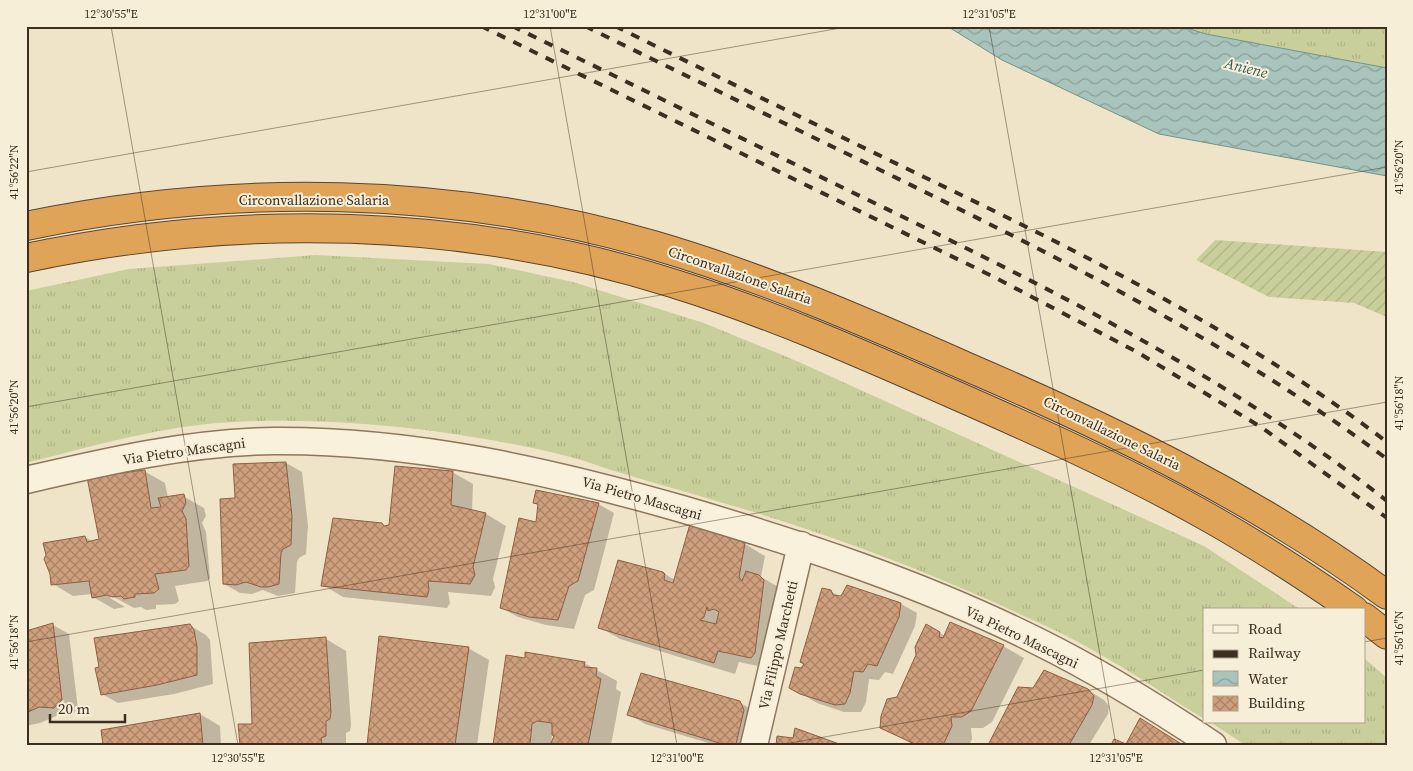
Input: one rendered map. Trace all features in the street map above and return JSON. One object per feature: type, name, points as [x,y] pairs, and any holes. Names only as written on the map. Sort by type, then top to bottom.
[{"type":"highway","name":"Circonvallazione Salaria","points":[[26,226],[107,210],[157,204],[255,198],[331,197],[399,200],[506,214],[590,229],[636,240],[726,268],[812,300],[1092,422],[1171,461],[1276,519],[1387,595]]},
{"type":"highway","name":"Circonvallazione Salaria","points":[[26,258],[101,244],[182,234],[342,228],[397,231],[476,240],[529,248],[623,269],[697,291],[803,329],[1026,427],[1202,513],[1275,556],[1351,608]]},
{"type":"highway","points":[[1366,619],[1387,635]]},
{"type":"street","name":"Via Pietro Mascagni","points":[[26,480],[105,462],[214,444],[275,441],[350,444],[458,458],[550,474],[623,492],[801,545],[953,604],[1038,641],[1101,676],[1213,745]]},
{"type":"street","name":"Via Filippo Marchetti","points":[[754,745],[801,545]]},
{"type":"green space","points":[[1180,26],[1387,26],[1387,68],[1206,34]]},
{"type":"green space","points":[[1215,240],[1387,252],[1387,317],[1354,303],[1269,297],[1196,260]]},
{"type":"green space","points":[[316,255],[489,264],[573,282],[704,323],[799,362],[1204,546],[1298,608],[1203,608],[1203,718],[1122,668],[1059,632],[923,572],[783,521],[534,448],[449,433],[361,424],[318,421],[234,422],[182,427],[129,437],[26,463],[26,291],[129,269]]},
{"type":"green space","points":[[1366,660],[1387,678],[1387,745],[1245,745],[1213,724],[1366,724]]},
{"type":"water","name":"Aniene","points":[[947,26],[1180,26],[1206,34],[1387,68],[1387,176],[1159,134],[1002,60]]},
{"type":"building","points":[[286,462],[292,516],[291,545],[283,549],[281,553],[279,584],[261,587],[246,582],[236,585],[223,584],[220,499],[235,498],[233,464]]},
{"type":"building","points":[[395,466],[453,471],[451,505],[486,513],[473,567],[475,575],[470,584],[428,581],[429,590],[427,597],[321,586],[333,518],[382,523],[384,526],[389,525]]},
{"type":"building","points":[[145,470],[151,508],[161,507],[158,498],[184,494],[186,503],[182,511],[186,519],[189,566],[186,570],[155,574],[159,589],[154,593],[135,594],[135,597],[124,599],[121,596],[112,597],[107,595],[92,598],[89,581],[51,585],[50,574],[44,559],[46,555],[43,543],[85,536],[87,542],[99,539],[87,477]]},
{"type":"building","points":[[536,490],[599,503],[578,581],[569,586],[558,620],[529,617],[500,608],[519,518],[536,522],[538,504],[533,503]]},
{"type":"building","points":[[690,524],[745,543],[739,577],[742,581],[746,571],[759,575],[764,580],[755,653],[751,658],[718,651],[714,663],[598,628],[618,560],[663,572],[665,574],[664,580],[673,583]],"holes":[[[707,607],[708,611],[714,609],[719,612],[716,624],[700,620],[704,617]]]},
{"type":"building","points":[[847,585],[901,603],[899,617],[877,666],[868,664],[863,672],[854,671],[850,693],[845,704],[835,705],[800,694],[789,688],[795,667],[801,668],[804,664],[800,662],[822,588],[831,590],[833,595],[841,596]]},
{"type":"building","points":[[950,622],[1004,645],[971,711],[962,717],[951,717],[952,726],[943,745],[917,745],[880,728],[881,716],[887,699],[897,697],[916,655],[915,647],[926,624],[940,632],[939,637],[943,638]]},
{"type":"building","points":[[53,623],[62,700],[54,708],[39,707],[26,713],[26,631]]},
{"type":"building","points":[[190,624],[194,630],[197,647],[197,675],[157,685],[101,695],[95,668],[99,667],[94,638]]},
{"type":"building","points":[[379,636],[469,647],[455,745],[367,745]]},
{"type":"building","points":[[326,637],[331,712],[330,719],[326,721],[326,736],[321,738],[322,745],[240,745],[238,724],[252,724],[249,643]]},
{"type":"building","points":[[525,652],[585,662],[584,667],[597,668],[596,676],[601,679],[588,745],[550,745],[554,736],[552,735],[552,723],[537,721],[532,724],[530,744],[535,745],[493,745],[506,655],[525,658]]},
{"type":"building","points":[[1044,670],[1088,689],[1094,696],[1092,705],[1069,745],[988,745],[1018,687],[1033,688]]},
{"type":"building","points":[[641,673],[740,701],[744,710],[736,744],[726,745],[627,715]]},
{"type":"building","points":[[200,713],[203,745],[103,745],[101,730]]},
{"type":"building","points":[[1140,718],[1183,745],[1111,745],[1114,739],[1126,744]]},
{"type":"building","points":[[795,728],[842,745],[776,745],[777,736],[793,738]]},
{"type":"railway","points":[[481,26],[992,276],[1137,352],[1261,427],[1387,518]]},
{"type":"railway","points":[[512,26],[959,245],[1086,310],[1210,380],[1270,418],[1330,458],[1387,501]]},
{"type":"railway","points":[[585,26],[931,195],[1049,254],[1165,316],[1278,384],[1333,420],[1387,459]]},
{"type":"railway","points":[[615,26],[1103,266],[1220,331],[1277,366],[1387,442]]}]
